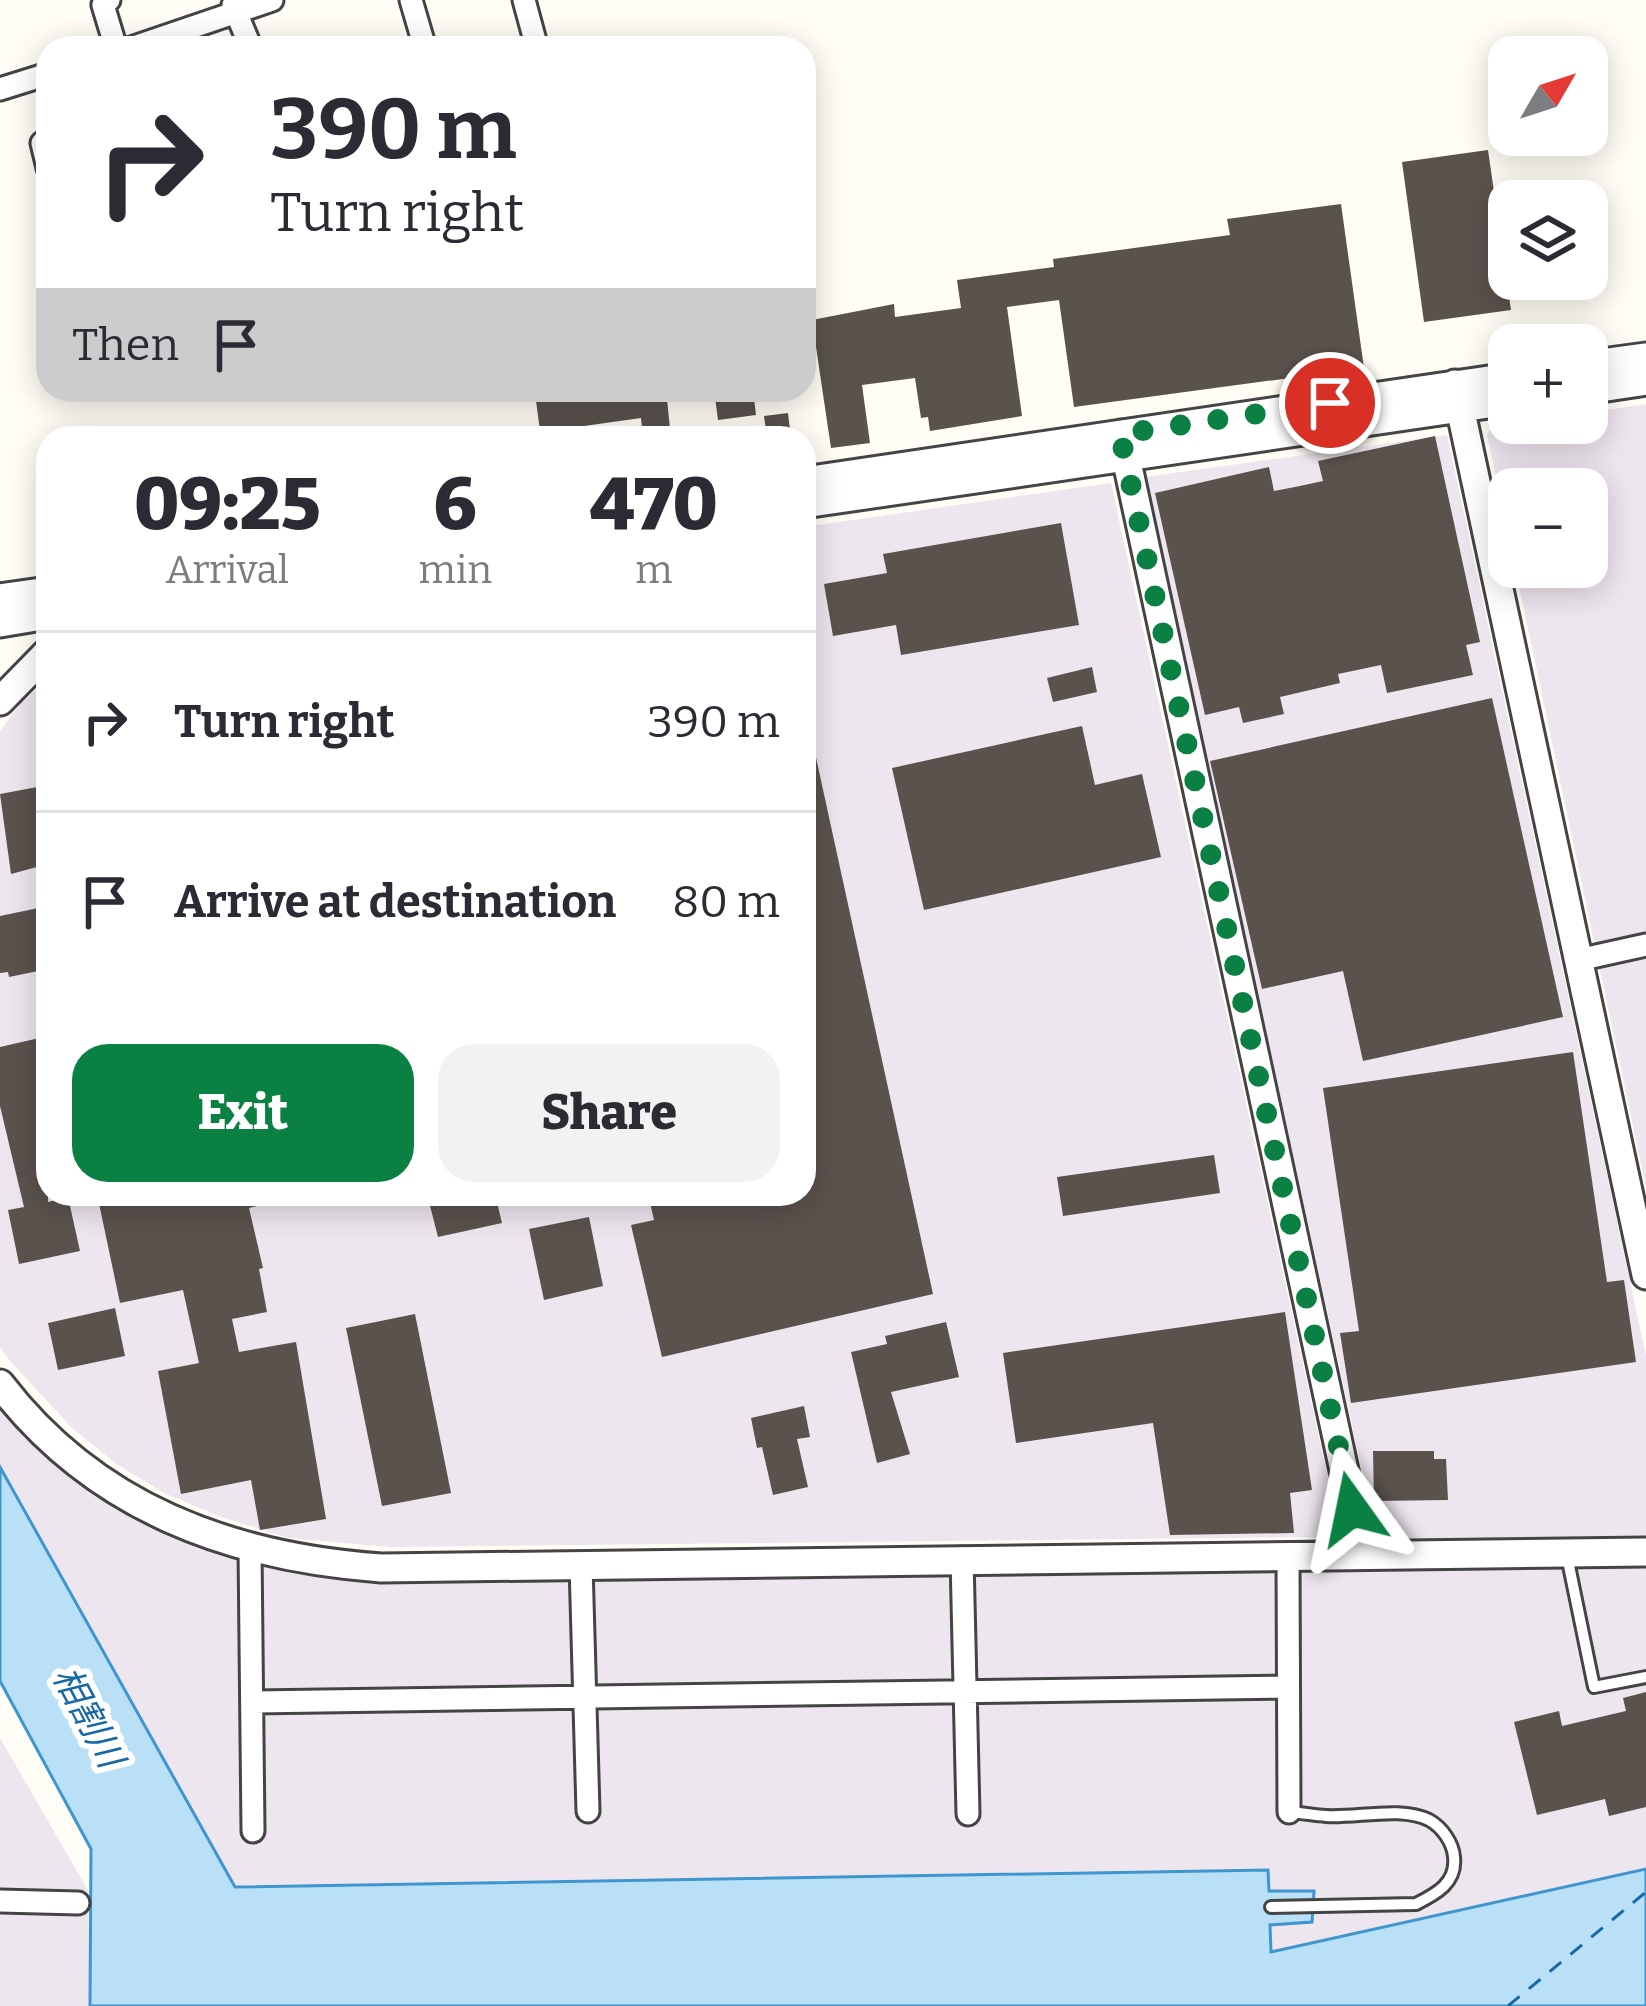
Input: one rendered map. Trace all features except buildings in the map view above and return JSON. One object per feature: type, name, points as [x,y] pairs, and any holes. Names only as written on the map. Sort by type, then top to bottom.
[{"type":"street","points":[[109,0],[103,5],[112,36]]},
{"type":"street","points":[[160,36],[234,6],[272,0]]},
{"type":"street","points":[[410,0],[421,36]]},
{"type":"street","points":[[524,0],[534,36]]},
{"type":"street","points":[[234,6],[246,36]]},
{"type":"street","points":[[0,88],[36,78]]},
{"type":"street","points":[[1608,362],[1646,357]]},
{"type":"street","points":[[1608,387],[1646,381]]},
{"type":"street","points":[[816,502],[1122,446],[1458,396],[1488,385]]},
{"type":"street","points":[[1458,396],[1488,399]]},
{"type":"street","points":[[1458,396],[1646,1270]]},
{"type":"street","points":[[816,480],[1122,446]]},
{"type":"street","points":[[1122,446],[1362,1554]]},
{"type":"street","points":[[0,598],[36,593]]},
{"type":"street","points":[[0,622],[36,618]]},
{"type":"street","points":[[0,664],[0,687]]},
{"type":"street","points":[[0,701],[36,664]]},
{"type":"street","points":[[1578,960],[1646,945]]},
{"type":"street","points":[[0,1384],[63,1451],[121,1493],[184,1527],[250,1550],[313,1563],[381,1568],[1646,1552]]},
{"type":"street","points":[[250,1550],[253,1831]]},
{"type":"street","points":[[962,1558],[968,1814]]},
{"type":"street","points":[[1288,1558],[1289,1811]]},
{"type":"street","points":[[580,1565],[588,1811]]},
{"type":"street","points":[[251,1702],[1287,1687]]},
{"type":"street","points":[[0,1901],[78,1903]]},
{"type":"lane","points":[[1567,1552],[1594,1687],[1646,1677]]},
{"type":"lane","points":[[1271,1907],[1416,1904],[1448,1884],[1454,1852],[1444,1833],[1414,1816],[1289,1811]]},
{"type":"shaded area","points":[[1646,404],[1646,1188],[1519,588],[1608,588],[1608,468],[1494,468],[1489,444],[1608,444],[1608,410]]},
{"type":"shaded area","points":[[1447,435],[1646,1356],[1646,1542],[1385,1543],[1376,1534],[1145,477]]},
{"type":"shaded area","points":[[1111,483],[1336,1516],[1320,1537],[389,1547],[289,1538],[164,1493],[115,1463],[72,1428],[0,1347],[0,731],[36,690],[36,1206],[816,1206],[816,525]]},
{"type":"shaded area","points":[[0,1405],[107,1499],[179,1538],[215,1552],[324,1576],[389,1580],[1646,1564],[1646,1869],[1270,1953],[1269,1925],[1314,1892],[1268,1891],[1267,1870],[235,1887],[0,1466]]},
{"type":"shaded area","points":[[0,1738],[88,1890],[90,2006],[0,2006]]},
{"type":"water","name":"相割川","points":[[0,1467],[235,1887],[1268,1870],[1269,1891],[1314,1891],[1312,1922],[1270,1925],[1271,1952],[1646,1869],[1646,2006],[90,2006],[91,1849],[0,1681]]},
{"type":"ferry route","points":[[1508,2006],[1646,1892]]},
{"type":"route","points":[[1330,403],[1120,434],[1352,1509]]}]
